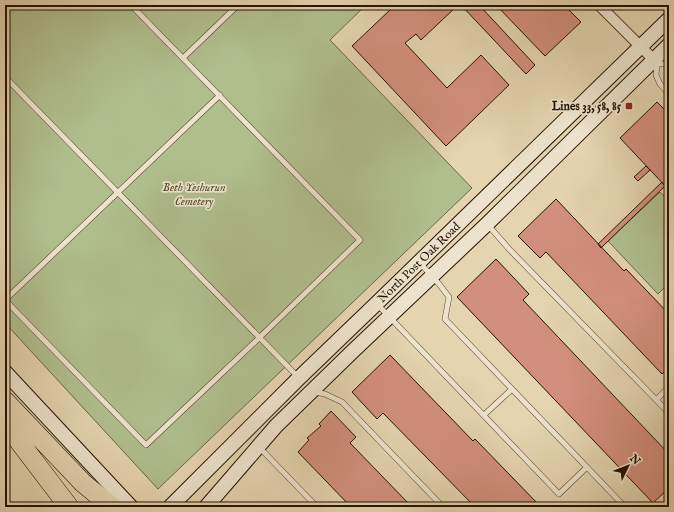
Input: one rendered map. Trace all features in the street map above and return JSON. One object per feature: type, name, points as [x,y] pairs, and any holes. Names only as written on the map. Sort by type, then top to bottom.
[{"type":"highway","points":[[5,401],[83,483],[112,507]]},
{"type":"highway","points":[[5,423],[69,507]]},
{"type":"main road","name":"North Post Oak Road","points":[[170,507],[299,378],[669,20]]},
{"type":"main road","name":"North Post Oak Road","points":[[206,507],[276,426],[389,316],[656,62],[669,45]]},
{"type":"main road","points":[[5,372],[131,507]]},
{"type":"street","points":[[599,5],[656,62]]},
{"type":"lane","points":[[131,5],[184,58],[220,95],[360,240],[146,445],[5,300],[220,95]]},
{"type":"lane","points":[[184,58],[238,5]]},
{"type":"lane","points":[[669,66],[667,64],[656,62],[656,75],[660,84],[669,94]]},
{"type":"lane","points":[[5,77],[299,378]]},
{"type":"lane","points":[[487,224],[510,250],[669,413]]},
{"type":"lane","points":[[419,262],[449,297],[445,319],[625,507]]},
{"type":"lane","points":[[377,303],[559,494],[587,467]]},
{"type":"lane","points":[[656,400],[669,387]]},
{"type":"lane","points":[[484,415],[512,388]]},
{"type":"lane","points":[[312,391],[326,394],[342,402],[443,507]]},
{"type":"lane","points":[[258,446],[317,507]]},
{"type":"green space","name":"Beth Yeshurun Cemetery","points":[[5,5],[366,5],[330,40],[472,188],[158,489],[5,323]]},
{"type":"green space","points":[[660,192],[669,201],[669,283],[658,294],[608,241]]},
{"type":"building","points":[[386,5],[458,5],[421,40],[416,34],[405,43],[447,88],[481,55],[509,85],[446,146],[352,46],[391,9]]},
{"type":"building","points":[[461,5],[479,5],[535,65],[526,74]]},
{"type":"building","points":[[496,5],[564,5],[581,22],[545,56]]},
{"type":"building","points":[[657,102],[669,114],[669,190],[620,138]]},
{"type":"building","points":[[646,166],[650,170],[638,181],[634,177]]},
{"type":"building","points":[[662,182],[665,186],[601,248],[598,244]]},
{"type":"building","points":[[556,199],[624,271],[626,269],[669,314],[669,367],[662,374],[546,252],[540,258],[518,236]]},
{"type":"building","points":[[496,259],[529,294],[523,300],[669,454],[669,488],[653,503],[457,297]]},
{"type":"building","points":[[390,355],[473,441],[475,439],[541,507],[475,507],[383,413],[377,419],[352,392]]},
{"type":"building","points":[[331,411],[356,437],[350,443],[412,507],[351,507],[298,452],[309,440],[307,438],[321,426],[319,424]]},
{"type":"place","name":"Lines 33, 58, 85","points":[[629,106]]}]
